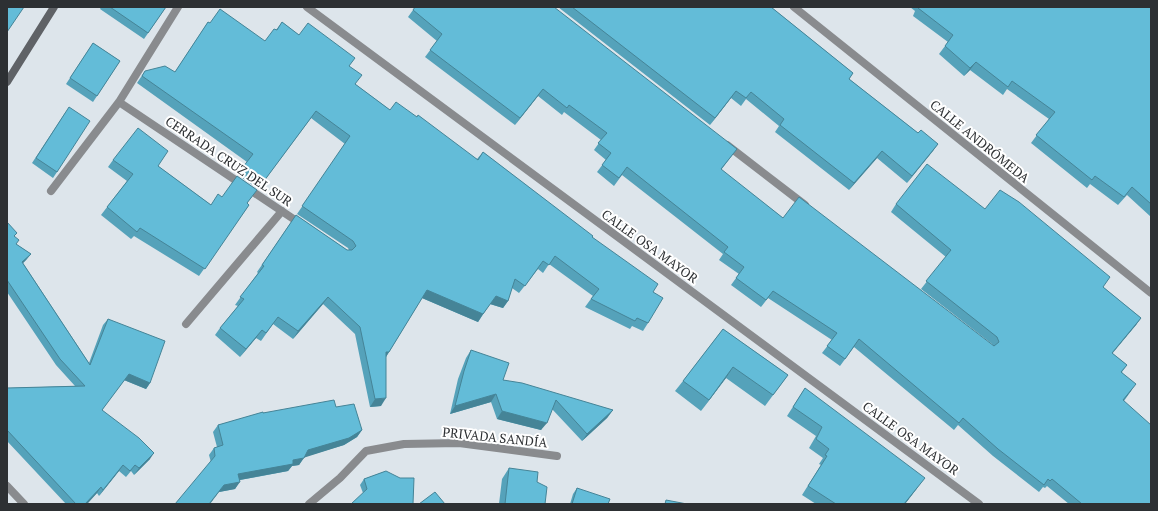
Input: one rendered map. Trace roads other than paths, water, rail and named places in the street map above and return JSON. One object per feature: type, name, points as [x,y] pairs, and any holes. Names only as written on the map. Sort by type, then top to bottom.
[{"type":"street","points":[[7,82],[54,7]]},
{"type":"street","points":[[51,191],[120,102],[178,7]]},
{"type":"street","name":"CALLE OSA MAYOR","points":[[307,7],[979,504]]},
{"type":"street","name":"CALLE ANDRÓMEDA","points":[[794,7],[1151,293]]},
{"type":"street","name":"CERRADA CRUZ DEL SUR","points":[[120,102],[307,228]]},
{"type":"street","points":[[719,138],[813,211]]},
{"type":"street","points":[[186,324],[282,211]]},
{"type":"street","name":"PRIVADA SANDÍA","points":[[309,504],[340,478],[366,452],[397,445],[459,443],[557,456]]},
{"type":"street","points":[[7,486],[24,504]]}]
